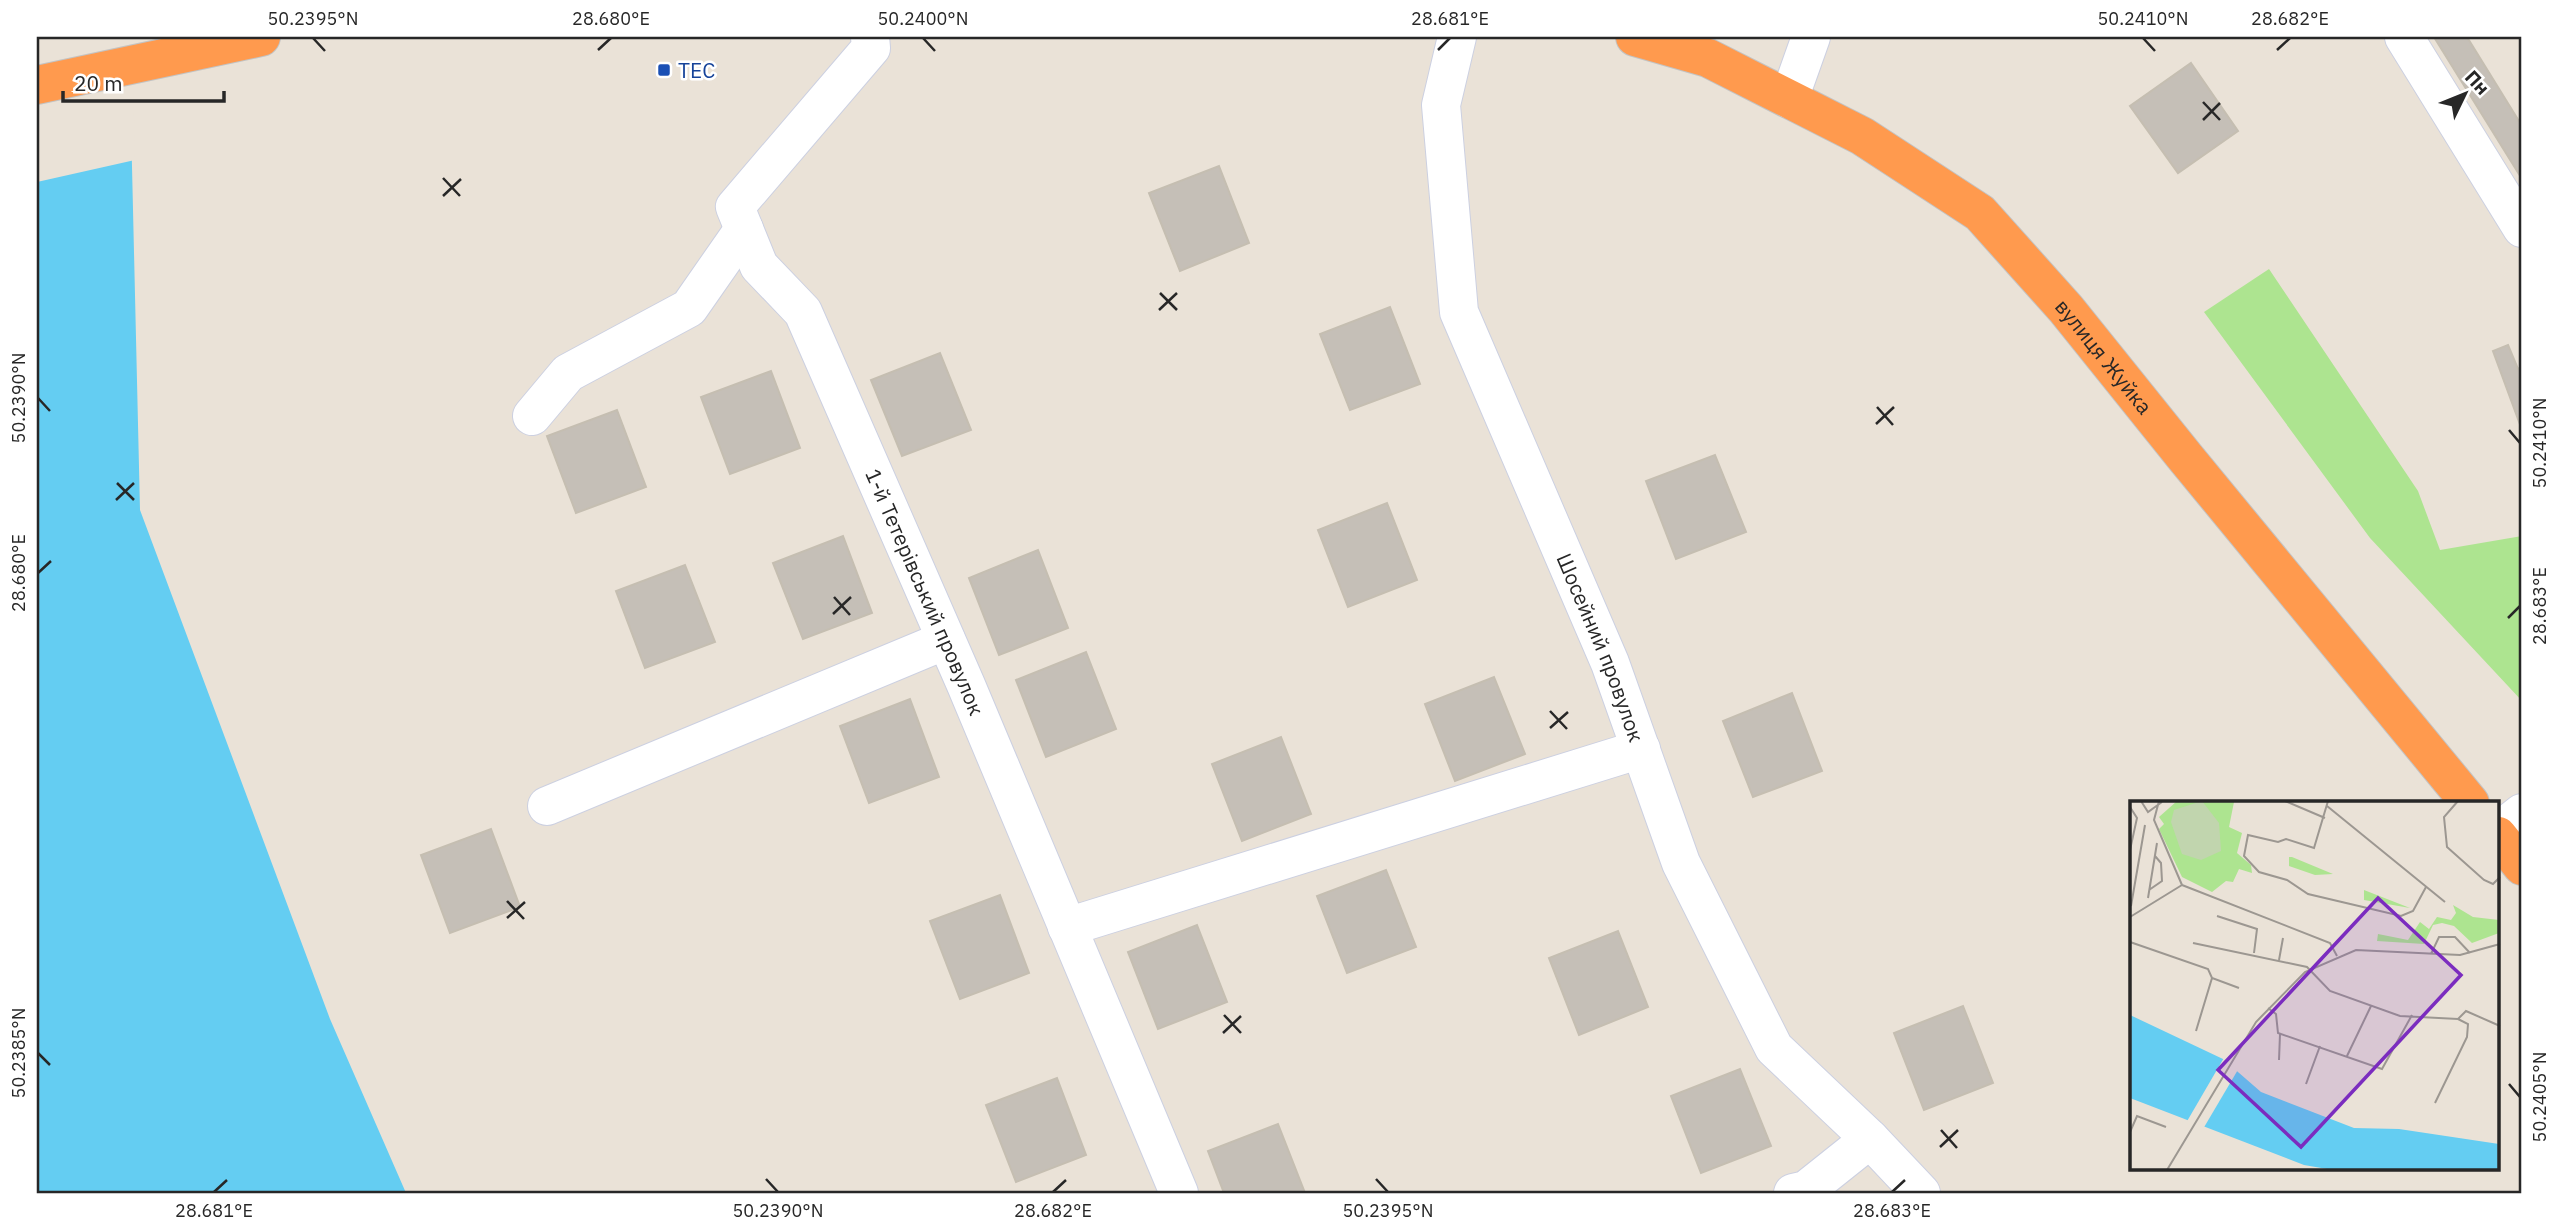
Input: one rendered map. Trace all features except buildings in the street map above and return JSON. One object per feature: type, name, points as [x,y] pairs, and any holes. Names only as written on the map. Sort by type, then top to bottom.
[{"type":"highway","points":[[37,85],[261,37]]},
{"type":"highway","name":"вулиця Жуйка","points":[[1635,37],[1708,58],[1862,136],[1980,214],[2066,309],[2193,468],[2468,801]]},
{"type":"highway","points":[[2500,837],[2522,866]]},
{"type":"street","name":"1-й Тетерівський провулок","points":[[870,37],[871,48],[735,207],[759,266],[803,312],[946,640],[1179,1193]]},
{"type":"street","name":"Шосейний провулок","points":[[1457,37],[1441,105],[1459,312],[1610,663],[1681,863],[1774,1048],[1870,1139],[1922,1193]]},
{"type":"street","points":[[1789,99],[1811,37]]},
{"type":"street","points":[[2404,37],[2522,228]]},
{"type":"street","points":[[532,416],[568,373],[689,308],[744,229]]},
{"type":"street","points":[[547,806],[946,640]]},
{"type":"street","points":[[1067,927],[1641,749]]},
{"type":"street","points":[[2500,832],[2522,813]]},
{"type":"street","points":[[1793,1193],[1806,1190],[1870,1139]]},
{"type":"green space","points":[[2269,269],[2418,491],[2440,550],[2522,536],[2522,701],[2370,538],[2204,312]]},
{"type":"water","points":[[37,37],[129,37],[140,510],[330,1019],[406,1193],[37,1193]]},
{"type":"pier","points":[[37,37],[132,37],[135,160],[37,182]]},
{"type":"place","name":"ТЕС","points":[[664,70]]}]
